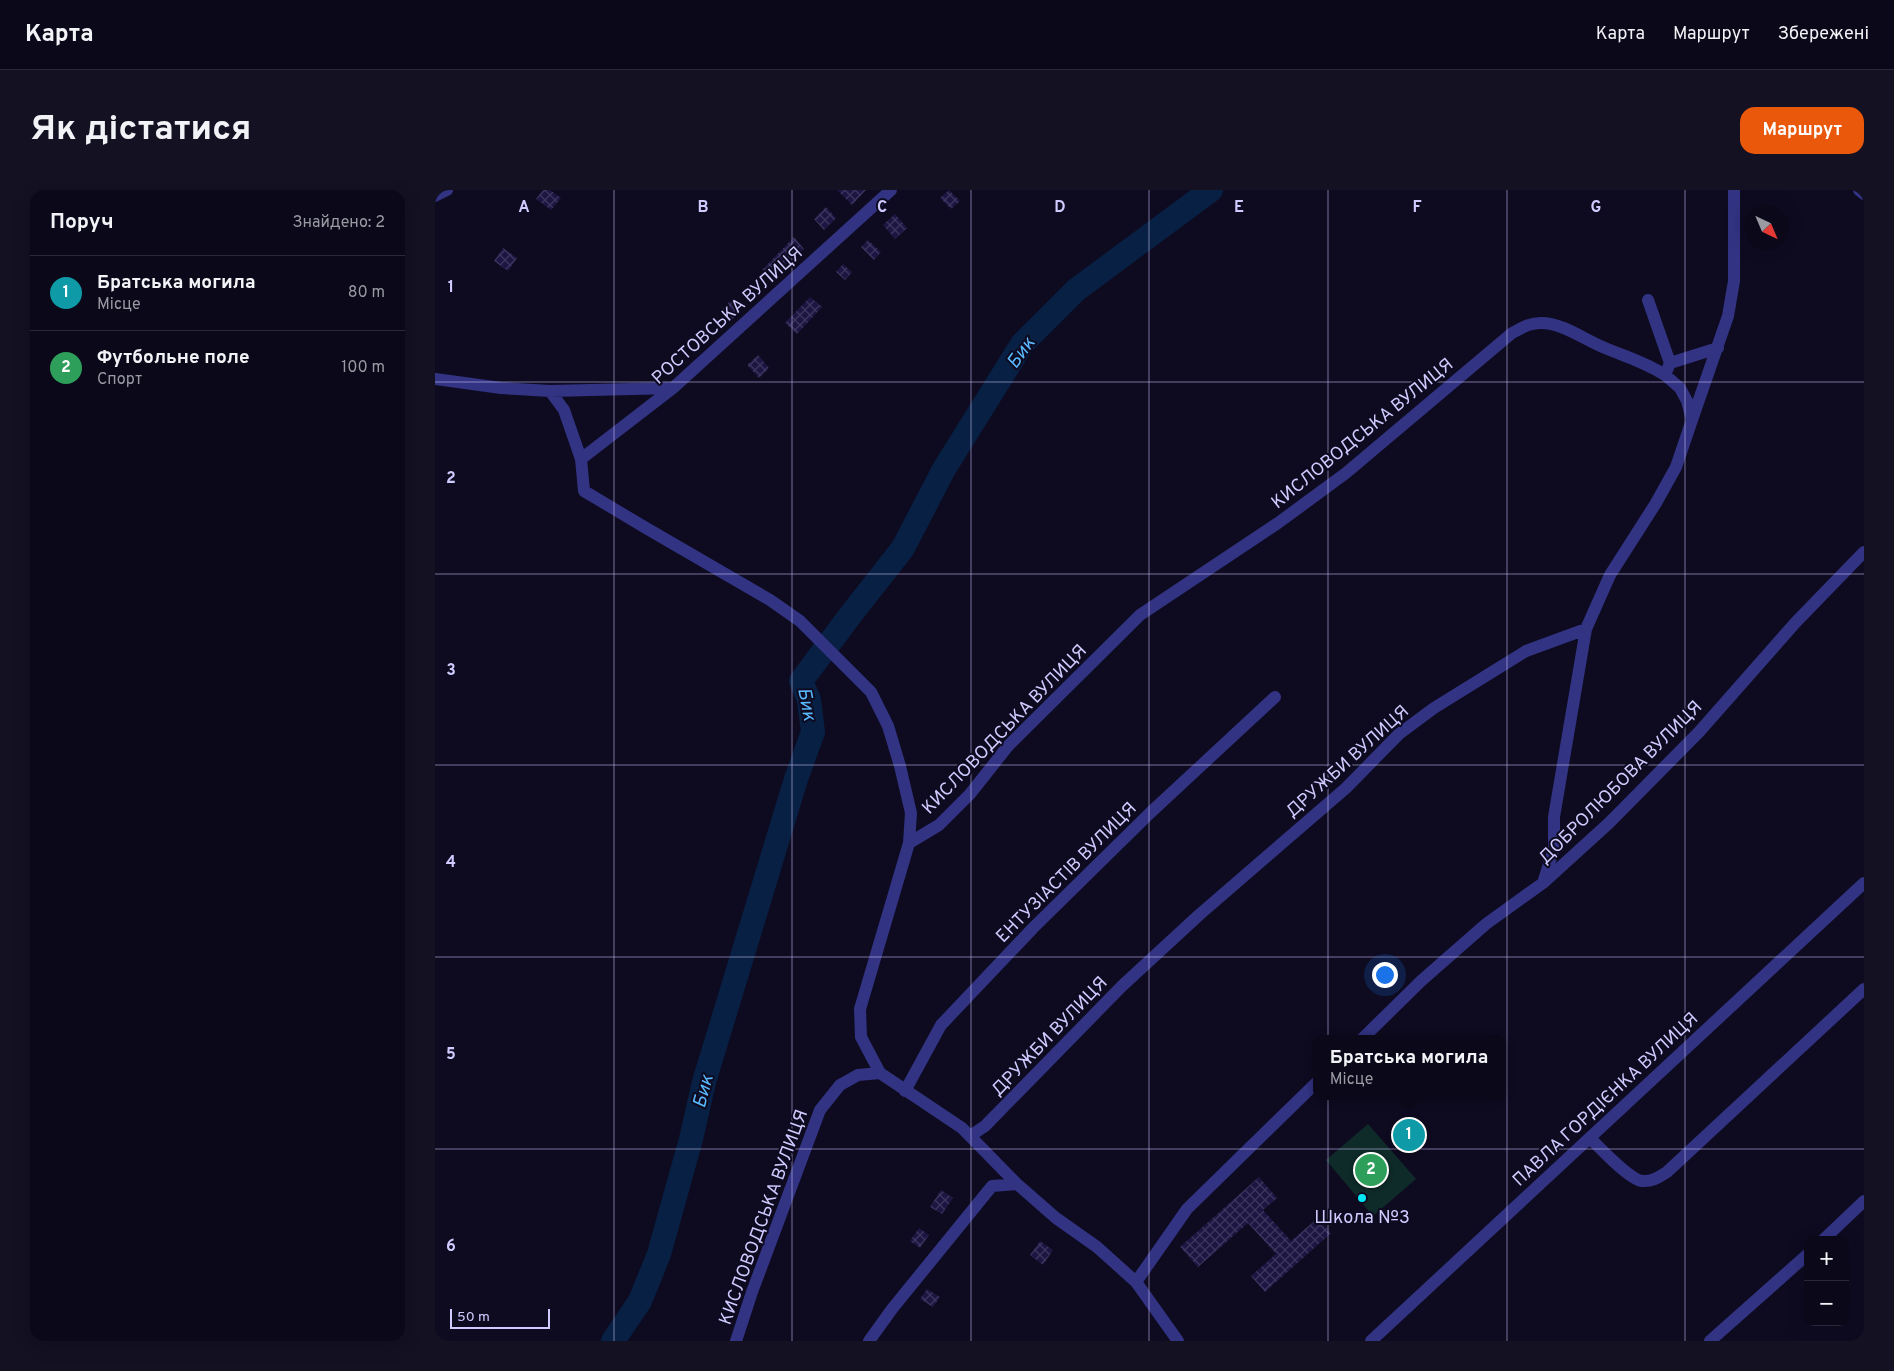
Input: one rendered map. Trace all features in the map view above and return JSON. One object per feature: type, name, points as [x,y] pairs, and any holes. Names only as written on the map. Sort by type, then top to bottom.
[{"type":"street","name":"РОСТОВСЬКА ВУЛИЦЯ","points":[[581,459],[673,388],[891,190]]},
{"type":"street","points":[[1543,883],[1554,848],[1554,817],[1585,629],[1610,575],[1676,468],[1728,316],[1734,281],[1734,190]]},
{"type":"street","points":[[1859,190],[1864,194]]},
{"type":"street","points":[[1648,300],[1667,369],[1687,401],[1692,420]]},
{"type":"street","name":"КИСЛОВОДСЬКА ВУЛИЦЯ","points":[[909,843],[939,825],[970,794],[1008,746],[1140,615],[1278,523],[1346,473],[1512,333],[1528,325],[1542,323],[1559,327],[1605,348],[1667,369]]},
{"type":"street","points":[[1667,369],[1718,348]]},
{"type":"street","points":[[435,379],[501,388],[550,391],[673,388]]},
{"type":"street","points":[[550,391],[564,410],[581,459],[584,491],[771,600],[800,621],[871,692],[888,726],[911,813],[909,843],[860,1009],[861,1037],[880,1073],[961,1128],[1017,1184],[1055,1218],[1097,1247],[1136,1282],[1178,1341]]},
{"type":"street","name":"ДОБРОЛЮБОВА ВУЛИЦЯ","points":[[1366,1035],[1421,981],[1486,924],[1543,883],[1609,823],[1699,732],[1796,622],[1864,552]]},
{"type":"street","name":"ДРУЖБИ ВУЛИЦЯ","points":[[970,1136],[985,1126],[1122,986],[1199,915],[1346,788],[1399,734],[1443,703],[1526,651],[1585,629]]},
{"type":"street","name":"ЕНТУЗІАСТІВ ВУЛИЦЯ","points":[[905,1091],[941,1024],[1033,928],[1129,833],[1275,697]]},
{"type":"street","name":"ПАВЛА ГОРДІЄНКА ВУЛИЦЯ","points":[[1371,1341],[1864,883]]},
{"type":"street","points":[[1590,1138],[1632,1178],[1642,1181],[1653,1180],[1674,1165],[1864,989]]},
{"type":"street","name":"КИСЛОВОДСЬКА ВУЛИЦЯ","points":[[736,1341],[752,1292],[820,1110],[839,1085],[858,1075],[880,1073]]},
{"type":"street","points":[[1136,1282],[1187,1209],[1313,1086]]},
{"type":"street","points":[[869,1341],[892,1309],[992,1186],[1017,1184]]},
{"type":"street","points":[[1827,1236],[1864,1201]]},
{"type":"street","points":[[1710,1341],[1804,1258]]},
{"type":"green space","points":[[1368,1124],[1416,1179],[1373,1216],[1326,1160]]},
{"type":"building","points":[[543,190],[550,190],[561,198],[551,210],[536,199]]},
{"type":"building","points":[[837,190],[866,190],[852,205]]},
{"type":"building","points":[[949,190],[960,201],[951,209],[940,198]]},
{"type":"building","points":[[826,207],[836,218],[824,230],[814,219]]},
{"type":"building","points":[[895,214],[907,228],[895,239],[883,225]]},
{"type":"building","points":[[794,237],[804,249],[794,259],[792,257],[773,279],[762,270]]},
{"type":"building","points":[[868,240],[881,252],[874,260],[861,247]]},
{"type":"building","points":[[503,248],[517,258],[508,271],[494,261]]},
{"type":"building","points":[[843,264],[852,272],[845,280],[836,272]]},
{"type":"building","points":[[810,297],[822,307],[797,334],[785,323]]},
{"type":"building","points":[[730,301],[740,311],[730,322],[720,312]]},
{"type":"building","points":[[758,355],[769,368],[759,378],[747,365]]},
{"type":"building","points":[[1259,1177],[1277,1198],[1263,1210],[1291,1241],[1318,1218],[1331,1233],[1265,1292],[1251,1276],[1276,1254],[1248,1223],[1198,1267],[1180,1247]]},
{"type":"building","points":[[941,1190],[953,1198],[942,1214],[930,1207]]},
{"type":"building","points":[[919,1228],[929,1235],[920,1248],[910,1241]]},
{"type":"building","points":[[1040,1241],[1053,1250],[1043,1265],[1030,1255]]},
{"type":"building","points":[[927,1289],[940,1297],[933,1307],[920,1299]]},
{"type":"waterway","name":"Бик","points":[[613,1341],[640,1301],[659,1254],[691,1139],[704,1082],[796,779],[813,732],[809,700],[801,681],[903,548],[944,469],[1022,344],[1076,290],[1211,190]]},
{"type":"place","name":"Братська могила","points":[[1409,1135]]},
{"type":"place","name":"Футбольне поле","points":[[1371,1170]]},
{"type":"place","name":"Школа №3","points":[[1362,1198]]}]
